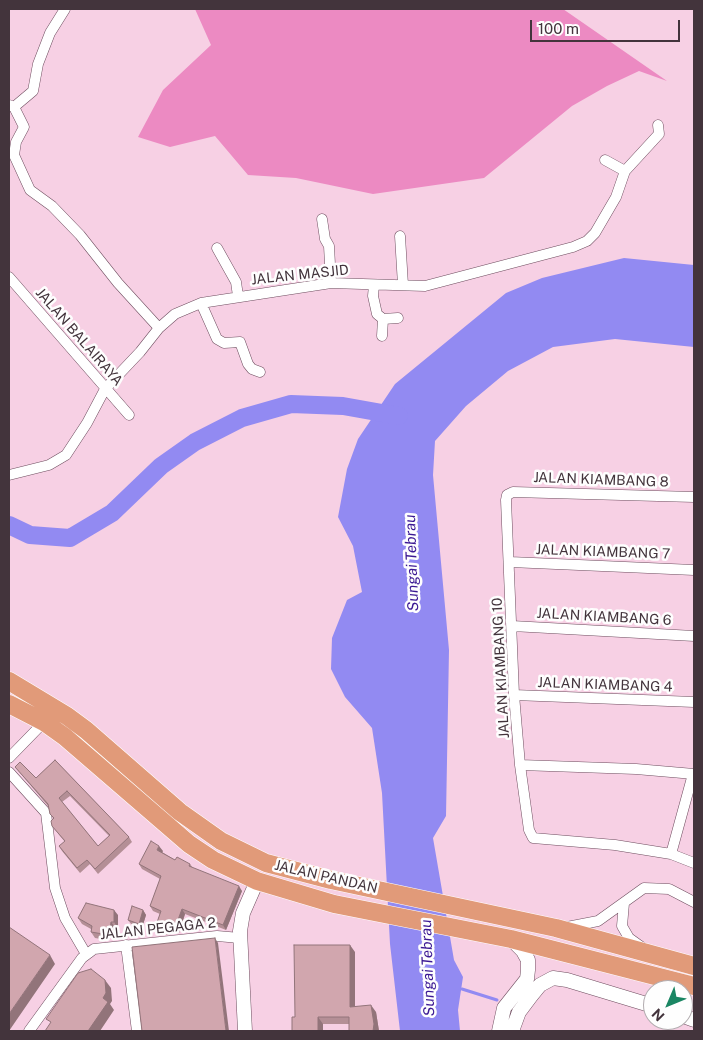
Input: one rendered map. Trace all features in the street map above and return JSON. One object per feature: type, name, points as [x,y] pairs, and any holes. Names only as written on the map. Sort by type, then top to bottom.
[{"type":"highway","name":"JALAN PANDAN","points":[[9,681],[79,726],[180,812],[220,841],[266,863],[371,889],[478,910],[556,928],[694,966]]},
{"type":"highway","name":"JALAN PANDAN","points":[[9,704],[44,722],[188,844],[213,860],[257,880],[323,901],[511,939],[694,986]]},
{"type":"street","points":[[66,9],[50,34],[38,64],[33,91],[12,106],[24,127],[16,142],[14,155],[30,190],[52,206],[80,235],[118,283],[159,328]]},
{"type":"street","name":"JALAN MASJID","points":[[9,475],[49,465],[66,455],[88,423],[105,389],[140,352],[159,328],[175,314],[201,303],[331,283],[353,282],[374,285],[425,286],[573,247],[587,241],[595,233],[616,197],[626,171],[659,134],[658,125]]},
{"type":"street","points":[[604,160],[626,171]]},
{"type":"street","points":[[322,219],[325,239],[329,246],[331,283]]},
{"type":"street","points":[[400,236],[403,286]]},
{"type":"street","points":[[218,248],[236,282],[238,296]]},
{"type":"street","name":"JALAN BALAIRAYA","points":[[9,277],[129,415]]},
{"type":"street","points":[[374,285],[372,296],[377,314],[382,319],[382,336]]},
{"type":"street","points":[[201,303],[217,339],[224,343],[240,342],[248,364],[252,369],[260,372]]},
{"type":"street","points":[[382,319],[398,318]]},
{"type":"street","name":"JALAN KIAMBANG 8","points":[[508,495],[512,492],[694,497]]},
{"type":"street","name":"JALAN KIAMBANG 10","points":[[508,495],[514,695],[520,765],[529,830],[534,838],[615,845],[671,854]]},
{"type":"street","name":"JALAN KIAMBANG 7","points":[[510,562],[694,570]]},
{"type":"street","name":"JALAN KIAMBANG 6","points":[[512,626],[694,636]]},
{"type":"street","name":"JALAN KIAMBANG 4","points":[[514,695],[694,702]]},
{"type":"street","points":[[9,758],[44,722]]},
{"type":"street","points":[[520,765],[636,769],[694,774],[671,854],[694,863]]},
{"type":"street","points":[[9,772],[46,813],[55,888],[65,918],[86,954]]},
{"type":"street","points":[[245,1031],[240,938],[243,912],[257,880]]},
{"type":"street","points":[[556,928],[584,926],[598,921],[624,903],[637,891],[651,887],[669,889],[694,902]]},
{"type":"street","points":[[624,903],[622,920],[624,932],[633,941],[654,954]]},
{"type":"street","name":"JALAN PEGAGA 2","points":[[29,1031],[86,954],[94,949],[217,936],[240,938]]},
{"type":"street","points":[[511,939],[528,960],[526,991],[512,1031]]},
{"type":"street","points":[[126,945],[137,1031]]},
{"type":"street","points":[[499,1031],[501,1016],[507,1003],[548,980],[559,978],[643,1003]]},
{"type":"shaded area","points":[[195,9],[563,9],[667,81],[639,71],[607,86],[572,106],[484,178],[373,194],[296,178],[248,175],[215,136],[170,147],[138,137],[163,90],[211,45]]},
{"type":"water","name":"Sungai Tebrau","points":[[624,258],[694,265],[694,347],[615,339],[553,347],[508,371],[466,406],[435,441],[433,475],[449,650],[446,816],[433,838],[454,960],[463,977],[458,1010],[460,1031],[400,1031],[390,944],[382,793],[372,728],[345,697],[331,669],[332,638],[347,600],[362,592],[353,546],[338,517],[347,469],[358,439],[395,384],[506,293],[542,278]]},
{"type":"building","points":[[55,760],[129,837],[95,869],[87,860],[77,868],[59,846],[65,841],[52,826],[51,821],[54,818],[50,814],[48,804],[15,767],[20,762],[36,778]],"holes":[[[67,791],[110,835],[98,846],[59,798]]]},
{"type":"building","points":[[151,841],[159,846],[157,850],[175,860],[177,857],[190,864],[189,866],[239,886],[223,925],[182,909],[175,928],[160,930],[155,928],[161,911],[150,906],[161,876],[139,864]]},
{"type":"building","points":[[86,903],[114,910],[114,922],[111,922],[110,930],[104,929],[103,934],[91,932],[92,926],[78,918]]},
{"type":"building","points":[[132,906],[143,910],[139,924],[128,920]]},
{"type":"building","points":[[9,927],[50,955],[9,1014]]},
{"type":"building","points":[[215,938],[226,1031],[142,1031],[132,947]]},
{"type":"building","points":[[294,945],[350,945],[350,1007],[371,1005],[374,1024],[373,1031],[349,1031],[349,1017],[318,1017],[318,1031],[292,1031],[292,1017],[295,1017]]},
{"type":"building","points":[[91,969],[105,980],[106,993],[103,998],[108,1002],[88,1031],[45,1031],[51,1022],[46,1019],[78,973]]},
{"type":"waterway","points":[[9,525],[30,535],[70,538],[112,513],[161,466],[195,442],[242,418],[291,404],[343,406],[399,416]]},
{"type":"waterway","points":[[462,989],[497,1000]]}]
